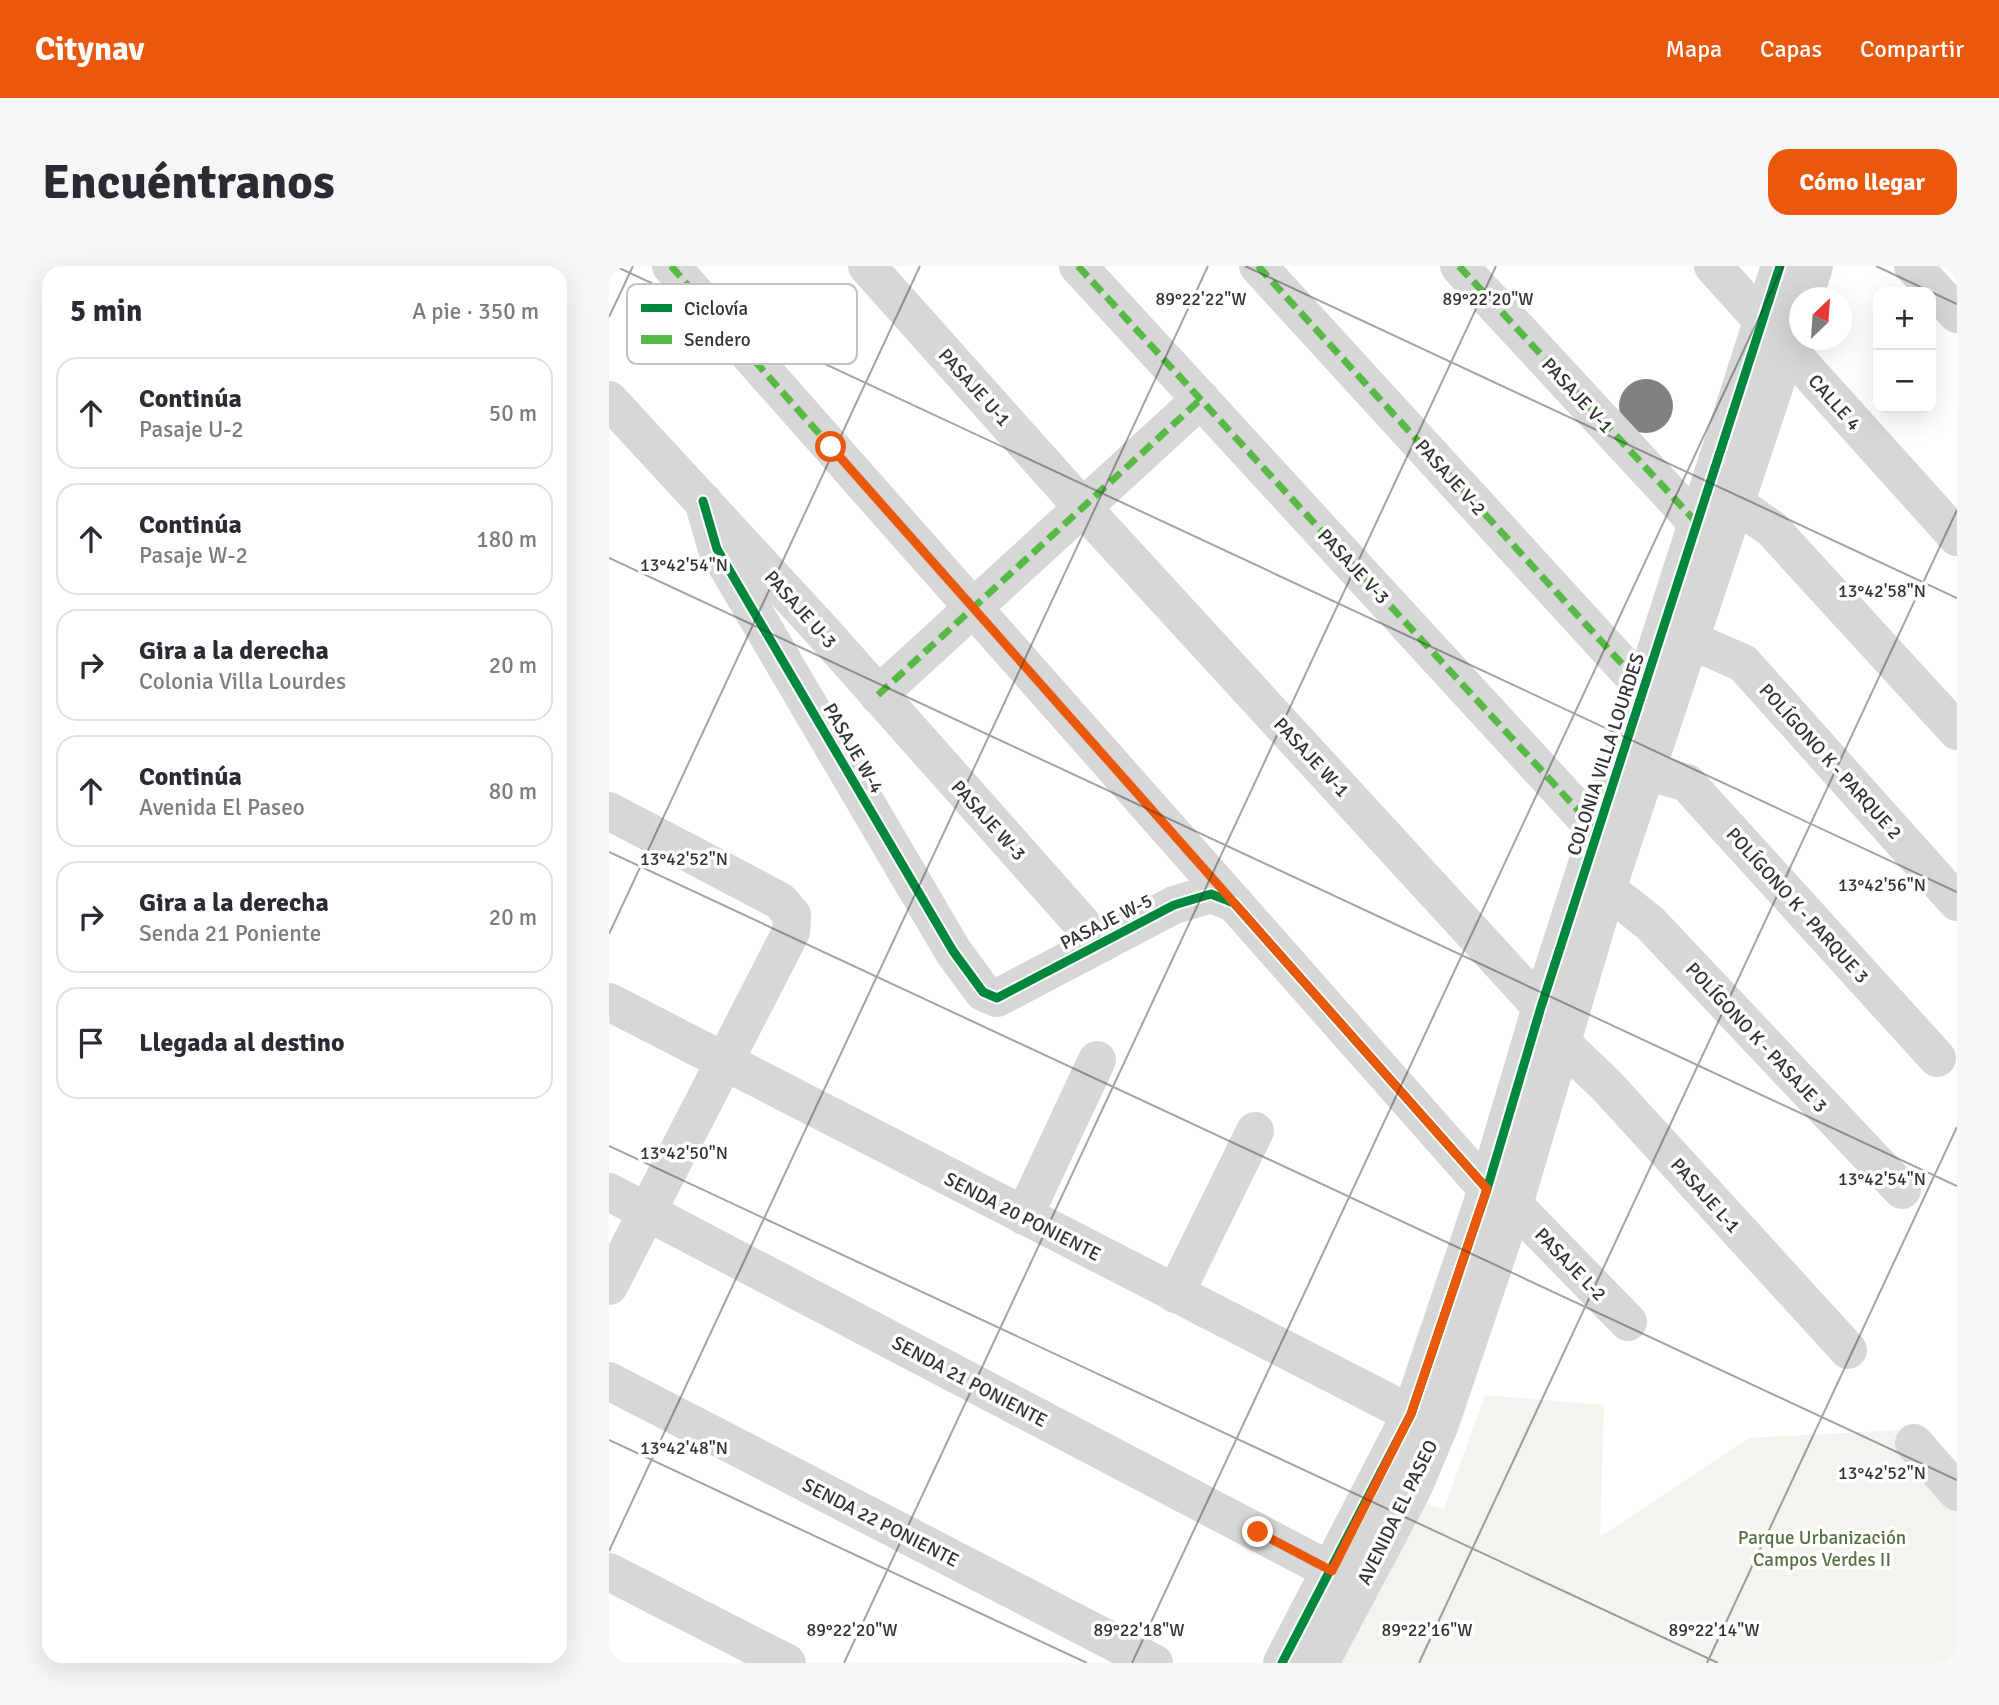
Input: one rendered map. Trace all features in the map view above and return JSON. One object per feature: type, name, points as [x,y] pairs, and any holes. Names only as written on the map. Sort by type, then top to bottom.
[{"type":"street","name":"PASAJE L-2","points":[[671,266],[687,284]]},
{"type":"street","name":"PASAJE U-1","points":[[867,266],[1083,508]]},
{"type":"street","name":"PASAJE V-3","points":[[1078,266],[1598,833]]},
{"type":"street","name":"PASAJE V-2","points":[[1258,266],[1644,688]]},
{"type":"street","name":"PASAJE V-1","points":[[1459,266],[1698,524]]},
{"type":"street","name":"CALLE 4","points":[[1713,266],[1784,328],[1957,537]]},
{"type":"street","name":"COLONIA VILLA LOURDES","points":[[1478,1265],[1500,1197],[1562,1042],[1607,889],[1735,503],[1784,328],[1780,266]]},
{"type":"street","points":[[1807,287],[1814,266]]},
{"type":"street","points":[[1913,266],[1957,314]]},
{"type":"street","name":"COLONIA VILLA LOURDES","points":[[1500,1197],[1541,1007],[1644,688],[1698,524],[1784,328]]},
{"type":"street","name":"PASAJE L-2","points":[[758,364],[1234,903],[1500,1197],[1627,1322]]},
{"type":"street","points":[[878,695],[1201,399]]},
{"type":"street","name":"PASAJE U-3","points":[[609,400],[878,695]]},
{"type":"street","name":"PASAJE W-4","points":[[703,501],[717,549],[964,969],[983,992],[997,998]]},
{"type":"street","points":[[1735,503],[1772,529],[1957,731]]},
{"type":"street","name":"PASAJE W-1","points":[[1083,508],[1541,1007]]},
{"type":"street","points":[[782,659],[824,633]]},
{"type":"street","name":"POLÍGONO K - PARQUE 2","points":[[1690,640],[1743,663],[1957,902]]},
{"type":"street","name":"PASAJE W-3","points":[[878,695],[1100,944]]},
{"type":"street","name":"POLÍGONO K - PARQUE 3","points":[[1647,771],[1687,783],[1937,1058]]},
{"type":"street","points":[[609,811],[781,901],[792,915],[791,932],[609,1286]]},
{"type":"street","name":"POLÍGONO K - PASAJE 3","points":[[1607,889],[1650,923],[1902,1190]]},
{"type":"street","name":"PASAJE W-5","points":[[997,998],[1174,905],[1211,894],[1234,903]]},
{"type":"street","name":"SENDA 20 PONIENTE","points":[[609,1002],[1175,1294],[1426,1419]]},
{"type":"street","name":"PASAJE L-1","points":[[1562,1042],[1607,1086],[1848,1350]]},
{"type":"street","points":[[1024,1216],[1097,1060]]},
{"type":"street","points":[[1175,1294],[1255,1131]]},
{"type":"street","name":"SENDA 21 PONIENTE","points":[[609,1192],[1332,1571]]},
{"type":"street","name":"AVENIDA EL PASEO","points":[[1320,1663],[1413,1488],[1426,1419],[1478,1265]]},
{"type":"street","name":"SENDA 22 PONIENTE","points":[[609,1381],[1154,1663]]},
{"type":"street","name":"AVENIDA EL PASEO","points":[[1282,1663],[1332,1571],[1426,1419]]},
{"type":"street","points":[[1915,1443],[1957,1492]]},
{"type":"street","points":[[609,1572],[787,1663]]},
{"type":"green space","name":"Parque Urbanización Campos Verdes II","points":[[1485,1395],[1604,1405],[1600,1537],[1749,1438],[1898,1430],[1957,1512],[1957,1663],[1338,1663],[1423,1503],[1444,1509]]},
{"type":"building","points":[[1646,379],[1665,387],[1673,406],[1665,425],[1646,433],[1627,425],[1619,406],[1627,387]]},
{"type":"marked path","points":[[671,266],[687,284]]},
{"type":"marked path","points":[[1078,266],[1599,833]]},
{"type":"marked path","points":[[1258,266],[1644,688]]},
{"type":"marked path","points":[[1459,266],[1698,524]]},
{"type":"marked path","points":[[758,364],[1229,898]]},
{"type":"marked path","points":[[878,695],[1201,399]]},
{"type":"cycle path","points":[[1282,1663],[1411,1414],[1487,1189],[1541,1007],[1780,266]]},
{"type":"cycle path","points":[[703,501],[717,549],[953,951],[983,992],[997,998],[1174,905],[1211,894],[1234,903],[1487,1189]]},
{"type":"route","points":[[831,447],[1487,1189],[1411,1414],[1332,1571],[1258,1532]]}]
